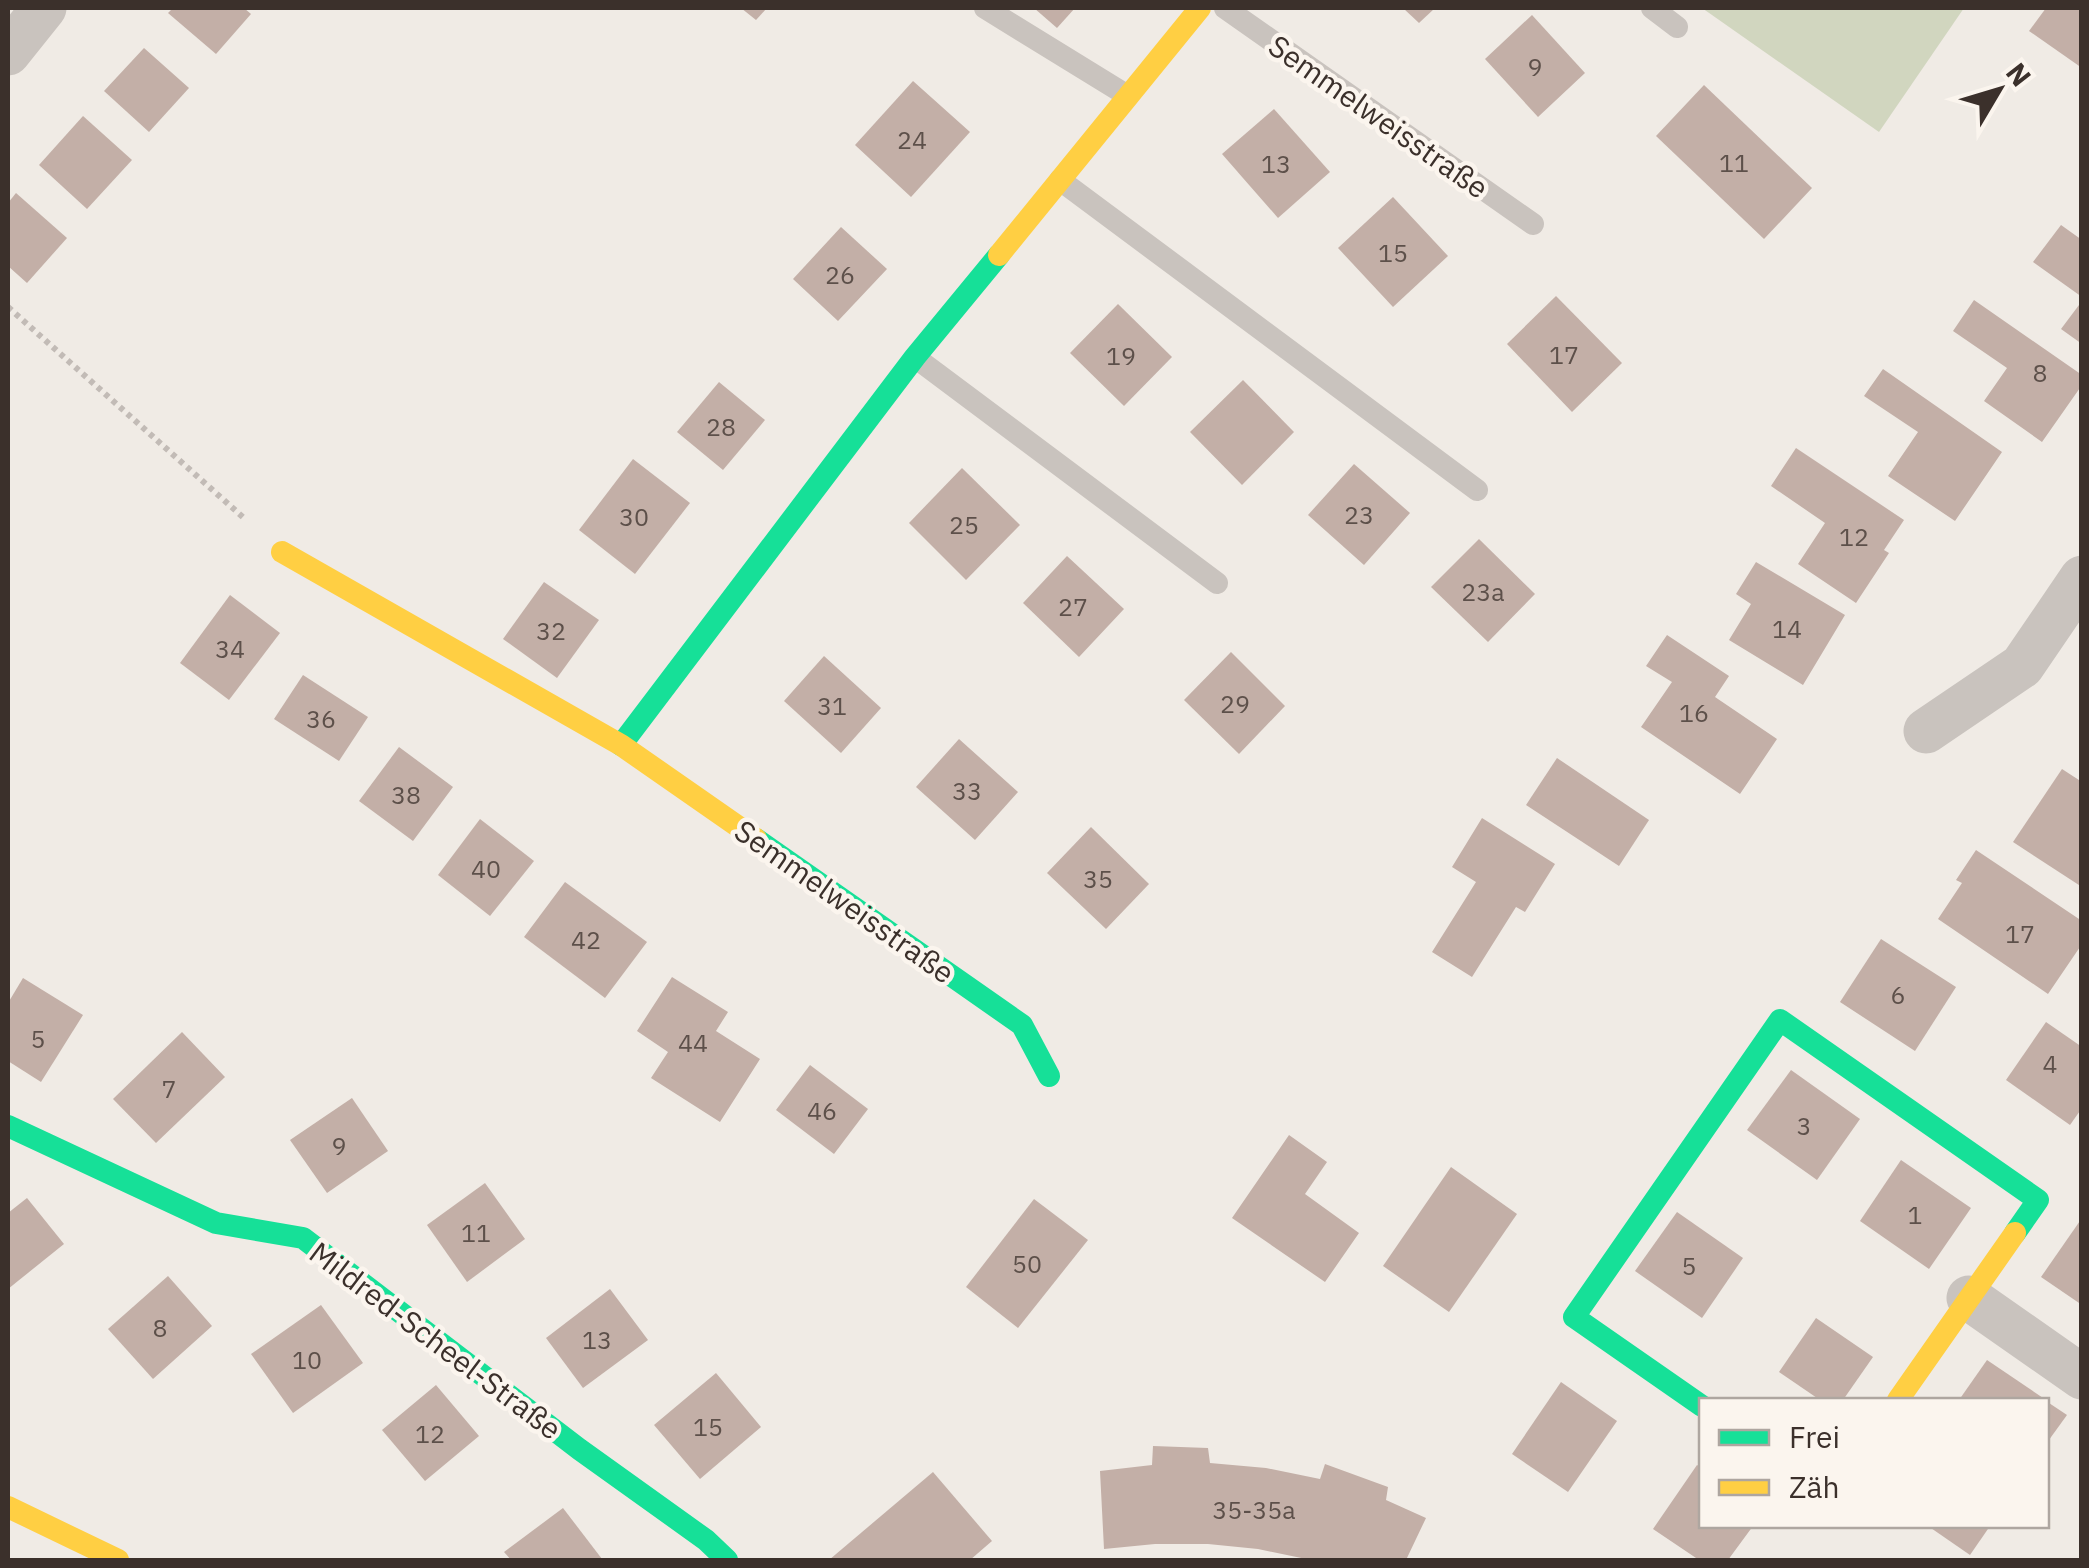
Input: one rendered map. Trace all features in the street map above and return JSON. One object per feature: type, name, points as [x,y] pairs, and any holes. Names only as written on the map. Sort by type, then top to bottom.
[{"type":"street","points":[[8,53],[44,8]]},
{"type":"street","points":[[621,744],[915,357],[1200,8]]},
{"type":"street","name":"Semmelweisstraße","points":[[282,552],[621,744],[1022,1025],[1049,1076]]},
{"type":"street","points":[[1926,730],[2022,666],[2082,578]]},
{"type":"street","points":[[1699,1404],[1574,1317],[1780,1020],[2038,1200],[1899,1398]]},
{"type":"street","name":"Mildred-Scheel-Straße","points":[[8,1126],[216,1223],[303,1238],[728,1560]]},
{"type":"street","points":[[1970,1298],[2082,1376]]},
{"type":"street","points":[[8,1507],[118,1560]]},
{"type":"lane","points":[[985,8],[1128,96]]},
{"type":"lane","name":"Semmelweisstraße","points":[[1226,8],[1532,224]]},
{"type":"lane","points":[[1652,8],[1678,27]]},
{"type":"lane","points":[[1060,180],[1477,490]]},
{"type":"lane","points":[[915,357],[1217,583]]},
{"type":"path","points":[[8,307],[282,552]]},
{"type":"green space","points":[[1702,8],[1964,8],[1879,132]]},
{"type":"building","points":[[173,8],[244,8],[251,14],[216,54],[168,13]]},
{"type":"building","points":[[741,8],[767,8],[756,20]]},
{"type":"building","points":[[1034,8],[1075,8],[1057,28]]},
{"type":"building","points":[[1403,8],[1435,8],[1419,23]]},
{"type":"building","points":[[2046,8],[2082,8],[2082,68],[2029,31]]},
{"type":"building","points":[[1532,15],[1585,73],[1538,117],[1485,59]]},
{"type":"building","points":[[144,48],[189,88],[149,132],[104,91]]},
{"type":"building","points":[[913,81],[970,132],[911,197],[855,145]]},
{"type":"building","points":[[1704,85],[1812,188],[1764,239],[1656,136]]},
{"type":"building","points":[[1274,109],[1330,172],[1278,218],[1222,154]]},
{"type":"building","points":[[83,116],[132,160],[87,209],[39,165]]},
{"type":"building","points":[[16,193],[67,238],[27,283],[8,266],[8,203]]},
{"type":"building","points":[[1393,197],[1448,256],[1393,307],[1338,248]]},
{"type":"building","points":[[2061,225],[2082,240],[2082,297],[2033,262]]},
{"type":"building","points":[[841,227],[887,269],[838,321],[793,279]]},
{"type":"building","points":[[1556,296],[1622,363],[1572,412],[1507,344]]},
{"type":"building","points":[[1974,300],[2082,375],[2082,385],[2042,442],[1984,401],[2007,368],[1953,331]]},
{"type":"building","points":[[2082,301],[2082,344],[2061,329]]},
{"type":"building","points":[[1118,304],[1172,357],[1124,406],[1070,353]]},
{"type":"building","points":[[1883,369],[2002,452],[1955,521],[1888,476],[1918,432],[1864,396]]},
{"type":"building","points":[[1243,380],[1294,432],[1242,485],[1190,432]]},
{"type":"building","points":[[719,382],[765,420],[723,470],[677,432]]},
{"type":"building","points":[[1796,448],[1904,520],[1884,550],[1889,553],[1856,603],[1798,564],[1825,523],[1771,486]]},
{"type":"building","points":[[633,459],[690,503],[635,574],[579,530]]},
{"type":"building","points":[[1354,464],[1410,513],[1364,565],[1308,515]]},
{"type":"building","points":[[962,468],[1020,525],[966,580],[909,523]]},
{"type":"building","points":[[1479,539],[1535,594],[1488,642],[1431,587]]},
{"type":"building","points":[[1067,556],[1124,609],[1079,657],[1023,603]]},
{"type":"building","points":[[1756,562],[1845,615],[1803,685],[1729,640],[1751,604],[1736,594]]},
{"type":"building","points":[[544,582],[599,620],[557,678],[503,639]]},
{"type":"building","points":[[230,595],[280,633],[229,700],[180,663]]},
{"type":"building","points":[[1667,635],[1729,676],[1715,697],[1777,739],[1740,794],[1641,727],[1672,682],[1646,666]]},
{"type":"building","points":[[1231,652],[1285,706],[1239,754],[1184,700]]},
{"type":"building","points":[[824,656],[881,708],[841,753],[784,701]]},
{"type":"building","points":[[303,675],[368,717],[339,761],[274,719]]},
{"type":"building","points":[[959,739],[1018,792],[975,840],[916,787]]},
{"type":"building","points":[[399,747],[453,787],[413,841],[359,801]]},
{"type":"building","points":[[1557,758],[1649,820],[1619,866],[1526,805]]},
{"type":"building","points":[[2062,769],[2082,782],[2082,887],[2013,842]]},
{"type":"building","points":[[1482,818],[1555,864],[1525,912],[1516,907],[1472,977],[1432,952],[1476,882],[1452,867]]},
{"type":"building","points":[[480,819],[534,861],[490,916],[438,875]]},
{"type":"building","points":[[1091,827],[1149,884],[1106,929],[1047,873]]},
{"type":"building","points":[[1976,850],[2082,921],[2082,944],[2048,994],[1938,919],[1962,883],[1956,880]]},
{"type":"building","points":[[565,882],[647,942],[605,998],[524,937]]},
{"type":"building","points":[[1881,939],[1956,987],[1915,1051],[1840,1002]]},
{"type":"building","points":[[672,977],[728,1012],[716,1031],[760,1059],[720,1122],[651,1078],[668,1052],[637,1031]]},
{"type":"building","points":[[23,978],[83,1015],[41,1082],[8,1061],[8,1003]]},
{"type":"building","points":[[2046,1022],[2082,1047],[2082,1108],[2070,1125],[2006,1080]]},
{"type":"building","points":[[182,1032],[225,1077],[156,1143],[113,1099]]},
{"type":"building","points":[[810,1065],[868,1109],[834,1154],[776,1110]]},
{"type":"building","points":[[1791,1070],[1860,1119],[1817,1180],[1747,1130]]},
{"type":"building","points":[[352,1098],[388,1151],[327,1193],[290,1140]]},
{"type":"building","points":[[1289,1135],[1327,1162],[1305,1194],[1359,1233],[1325,1282],[1232,1218]]},
{"type":"building","points":[[1901,1160],[1971,1208],[1929,1269],[1860,1221]]},
{"type":"building","points":[[1451,1167],[1517,1214],[1449,1312],[1383,1266]]},
{"type":"building","points":[[485,1183],[525,1239],[467,1282],[427,1225]]},
{"type":"building","points":[[27,1198],[64,1244],[8,1289],[8,1213]]},
{"type":"building","points":[[1034,1199],[1088,1240],[1018,1328],[966,1287]]},
{"type":"building","points":[[1677,1212],[1743,1258],[1702,1318],[1635,1271]]},
{"type":"building","points":[[2082,1218],[2082,1305],[2041,1277]]},
{"type":"building","points":[[168,1276],[212,1326],[153,1379],[108,1329]]},
{"type":"building","points":[[610,1289],[648,1340],[583,1388],[546,1338]]},
{"type":"building","points":[[321,1305],[363,1363],[293,1413],[251,1354]]},
{"type":"building","points":[[1816,1318],[1873,1357],[1844,1398],[1817,1398],[1779,1372]]},
{"type":"building","points":[[1987,1360],[2043,1398],[1960,1398]]},
{"type":"building","points":[[716,1373],[761,1427],[700,1479],[654,1425]]},
{"type":"building","points":[[1561,1382],[1617,1421],[1568,1492],[1512,1454]]},
{"type":"building","points":[[436,1385],[479,1436],[425,1481],[382,1430]]},
{"type":"building","points":[[2049,1403],[2067,1415],[2049,1440]]},
{"type":"building","points":[[1153,1446],[1208,1448],[1210,1463],[1266,1468],[1320,1479],[1325,1464],[1388,1487],[1386,1500],[1426,1518],[1406,1560],[1311,1560],[1208,1544],[1104,1549],[1100,1471],[1152,1465]]},
{"type":"building","points":[[1697,1465],[1699,1528],[1752,1528],[1728,1560],[1699,1560],[1653,1529]]},
{"type":"building","points":[[933,1472],[992,1541],[970,1560],[829,1560]]},
{"type":"building","points":[[563,1508],[602,1559],[511,1560],[504,1552]]},
{"type":"building","points":[[1931,1528],[1989,1528],[1970,1555]]},
{"type":"traffic: fast","points":[[621,745],[915,357],[999,255]]},
{"type":"traffic: fast","points":[[756,839],[1022,1025],[1049,1076]]},
{"type":"traffic: fast","points":[[1699,1404],[1574,1317],[1780,1020],[2038,1200],[2015,1233]]},
{"type":"traffic: fast","points":[[8,1126],[216,1223],[303,1238],[579,1449],[706,1540],[727,1560]]},
{"type":"traffic: slow","points":[[999,255],[1200,8]]},
{"type":"traffic: slow","points":[[282,552],[621,745],[756,839]]},
{"type":"traffic: slow","points":[[1899,1398],[2015,1233]]},
{"type":"traffic: slow","points":[[8,1507],[118,1560]]}]
